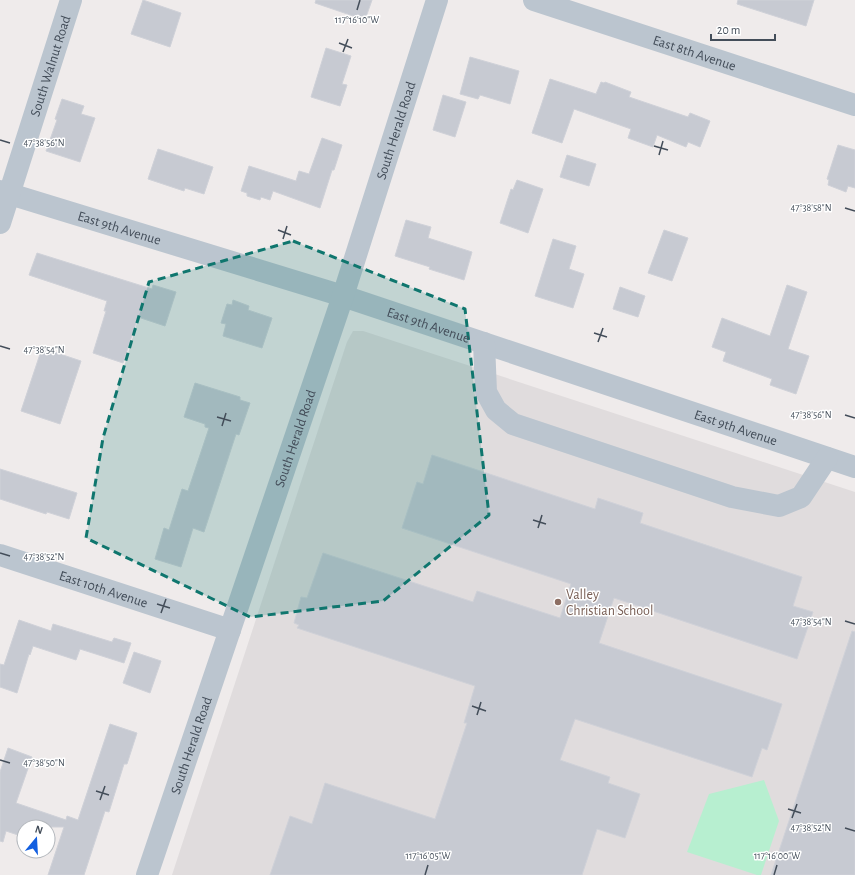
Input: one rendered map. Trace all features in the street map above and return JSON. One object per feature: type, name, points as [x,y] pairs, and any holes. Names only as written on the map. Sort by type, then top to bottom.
[{"type":"street","name":"South Walnut Road","points":[[0,223],[5,193],[71,0]]},
{"type":"street","name":"South Herald Road","points":[[147,875],[343,296],[437,0]]},
{"type":"street","name":"East 8th Avenue","points":[[534,0],[855,105]]},
{"type":"street","name":"East 9th Avenue","points":[[5,193],[343,296],[855,467]]},
{"type":"street","points":[[484,343],[486,392],[496,410],[513,424],[732,497],[779,506],[801,497],[828,458]]},
{"type":"street","name":"East 10th Avenue","points":[[0,555],[230,630]]},
{"type":"highlighted area","points":[[293,241],[465,309],[489,515],[383,601],[250,617],[86,538],[103,438],[149,282]]},
{"type":"shaded area","name":"Valley Christian School","points":[[353,331],[363,331],[855,492],[855,875],[172,875],[347,342]]},
{"type":"green space","points":[[764,780],[779,821],[761,875],[687,852],[709,794]]},
{"type":"building","points":[[143,0],[181,13],[170,47],[131,34]]},
{"type":"building","points":[[316,0],[372,0],[365,20],[315,3]]},
{"type":"building","points":[[738,0],[814,0],[806,26],[737,4]]},
{"type":"building","points":[[326,48],[351,56],[342,84],[347,85],[340,106],[311,97]]},
{"type":"building","points":[[470,57],[519,71],[510,104],[480,95],[478,99],[460,94]]},
{"type":"building","points":[[550,79],[596,94],[601,82],[605,82],[631,92],[629,97],[688,117],[690,113],[710,121],[700,147],[688,142],[686,147],[657,135],[653,147],[628,138],[631,129],[574,109],[562,143],[532,133]]},
{"type":"building","points":[[443,95],[466,102],[455,137],[433,130]]},
{"type":"building","points":[[62,99],[84,106],[81,114],[95,118],[80,162],[46,151],[57,120],[55,119]]},
{"type":"building","points":[[322,138],[342,145],[320,208],[273,191],[270,200],[261,197],[260,200],[247,196],[247,193],[241,191],[249,166],[296,181],[299,171],[309,174]]},
{"type":"building","points":[[838,145],[855,150],[855,188],[848,186],[846,192],[828,185],[829,180],[827,179]]},
{"type":"building","points":[[158,149],[213,167],[204,194],[185,188],[184,191],[148,179]]},
{"type":"building","points":[[567,155],[596,164],[589,186],[560,177]]},
{"type":"building","points":[[517,180],[543,189],[528,233],[500,223],[511,189],[513,190]]},
{"type":"building","points":[[406,220],[431,227],[428,238],[472,252],[464,280],[395,256]]},
{"type":"building","points":[[664,230],[688,238],[672,281],[648,273]]},
{"type":"building","points":[[553,239],[576,246],[569,269],[584,274],[573,308],[535,296]]},
{"type":"building","points":[[37,253],[152,289],[153,285],[176,292],[165,326],[138,317],[123,363],[93,353],[106,311],[104,311],[107,301],[29,275]]},
{"type":"building","points":[[787,285],[807,292],[788,349],[809,356],[796,394],[770,385],[772,379],[723,361],[726,352],[712,347],[722,318],[770,336]]},
{"type":"building","points":[[620,287],[645,296],[638,317],[613,309]]},
{"type":"building","points":[[233,300],[249,306],[248,310],[272,318],[262,348],[223,336],[226,324],[221,323],[227,304],[232,305]]},
{"type":"building","points":[[42,348],[81,361],[60,424],[21,411]]},
{"type":"building","points":[[195,383],[240,397],[240,400],[250,403],[239,435],[236,434],[204,532],[193,528],[181,567],[155,559],[164,528],[169,530],[182,489],[188,491],[209,428],[205,427],[205,424],[184,417]]},
{"type":"building","points":[[432,455],[595,509],[598,498],[643,513],[640,523],[802,577],[793,606],[813,612],[797,659],[614,598],[599,643],[782,704],[767,750],[762,748],[752,777],[575,719],[560,760],[610,777],[608,783],[640,794],[625,838],[597,829],[582,875],[270,875],[290,816],[312,824],[325,783],[435,819],[467,723],[464,723],[475,686],[297,628],[299,625],[294,623],[301,597],[307,598],[323,553],[473,602],[477,591],[560,618],[571,584],[402,528],[417,482],[423,484]]},
{"type":"building","points":[[0,469],[77,493],[69,519],[47,512],[46,514],[0,499]]},
{"type":"building","points":[[19,620],[51,631],[53,624],[112,642],[114,638],[131,643],[124,663],[80,649],[76,660],[33,646],[30,655],[29,654],[17,693],[0,687],[0,664],[4,665]]},
{"type":"building","points":[[852,631],[855,632],[855,875],[771,875]]},
{"type":"building","points":[[134,652],[161,661],[150,693],[123,683]]},
{"type":"building","points":[[110,724],[137,733],[127,764],[124,764],[109,812],[105,811],[84,875],[48,875],[53,859],[56,859],[56,851],[64,827],[56,827],[56,819],[16,819],[16,834],[6,831],[3,842],[0,841],[0,772],[8,748],[32,757],[16,803],[66,820],[67,816],[78,820]]},
{"type":"place","name":"Valley Christian School","points":[[558,602]]}]
